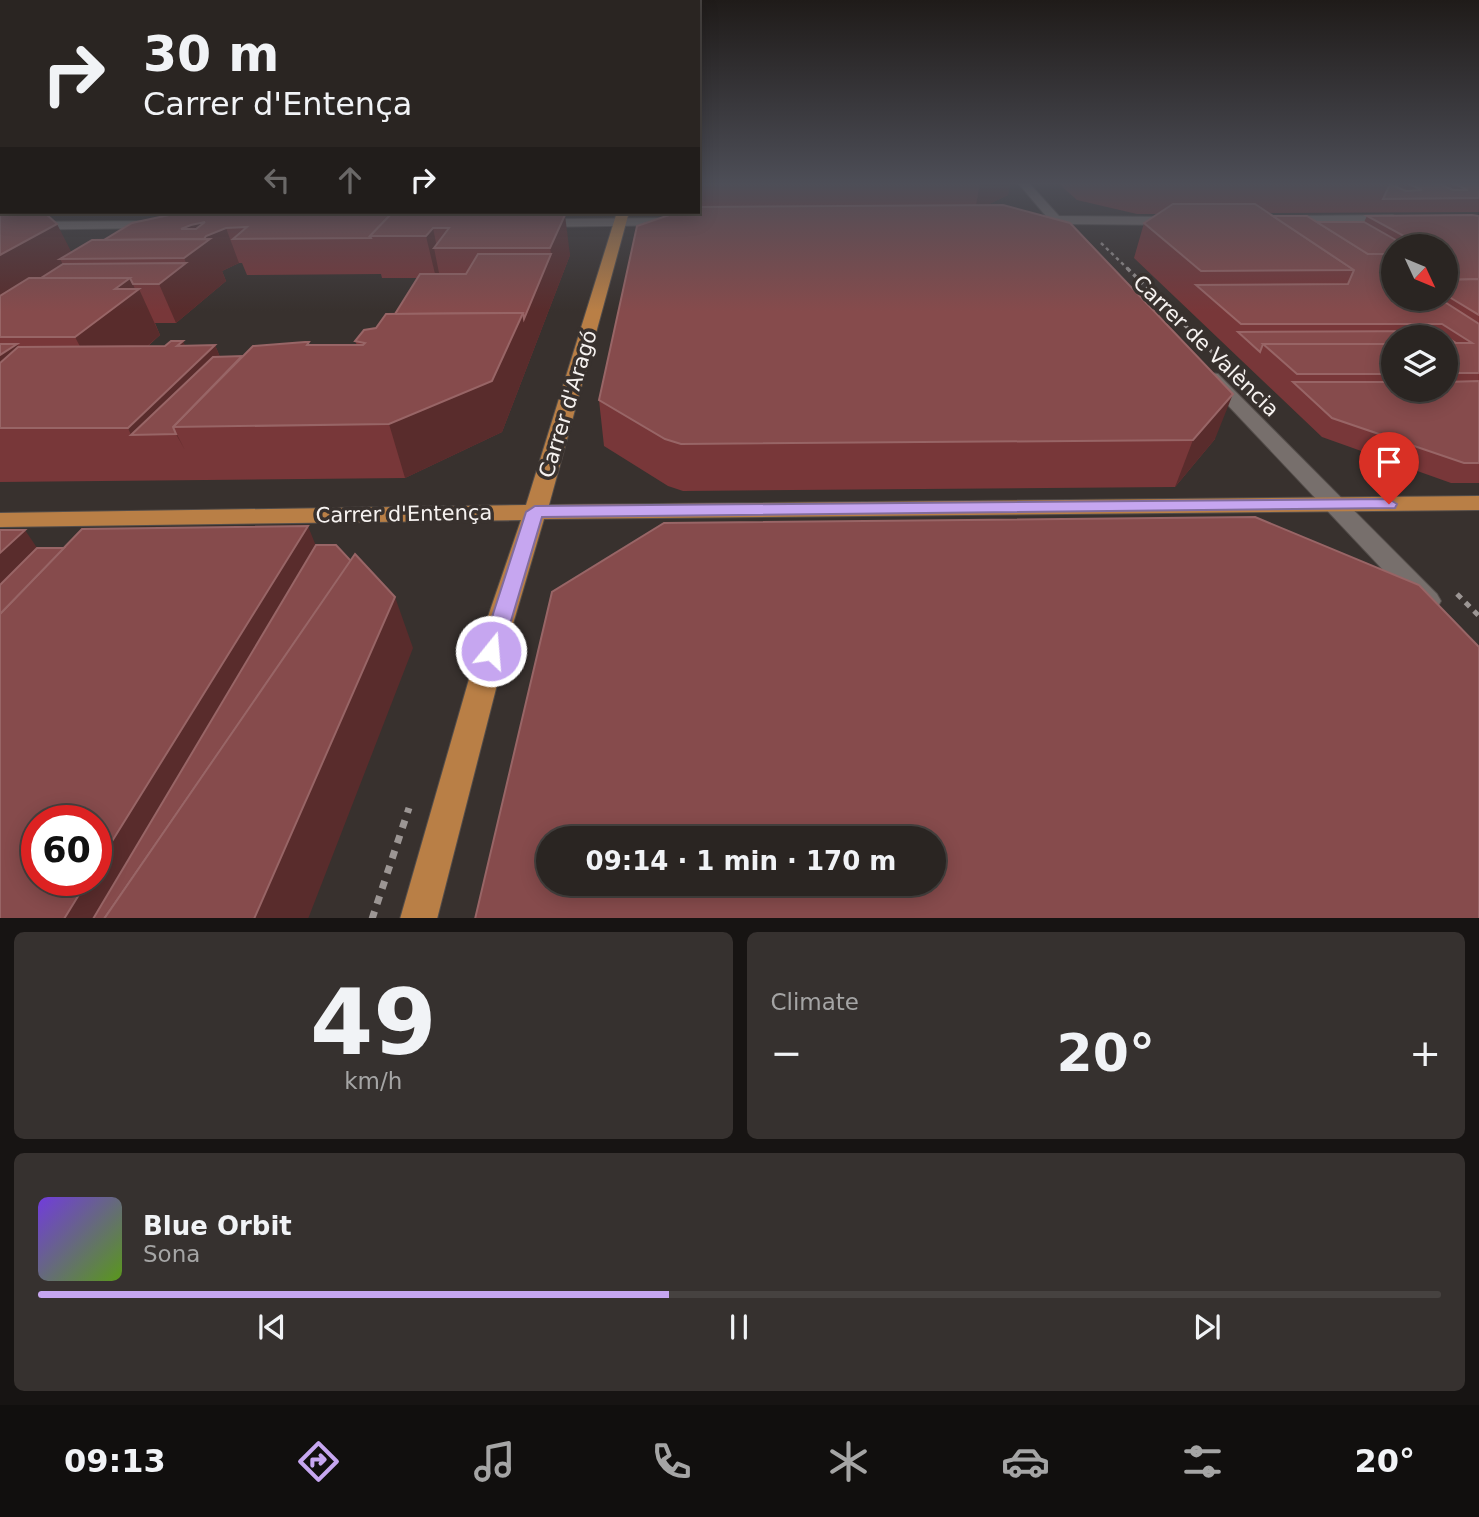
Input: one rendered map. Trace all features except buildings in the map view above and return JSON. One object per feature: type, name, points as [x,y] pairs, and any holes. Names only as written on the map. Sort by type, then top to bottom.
[{"type":"main road","name":"Carrer d'Aragó","points":[[418,918],[496,634],[619,226]]},
{"type":"main road","name":"Carrer d'Entença","points":[[0,520],[1479,503]]},
{"type":"street","points":[[98,242],[91,234],[106,226]]},
{"type":"street","points":[[1061,226],[1074,239]]},
{"type":"street","name":"Carrer de València","points":[[1198,363],[1444,618]]},
{"type":"path","name":"Carrer de València","points":[[1093,236],[1216,355]]},
{"type":"route","points":[[491,651],[535,512],[1389,504]]}]
